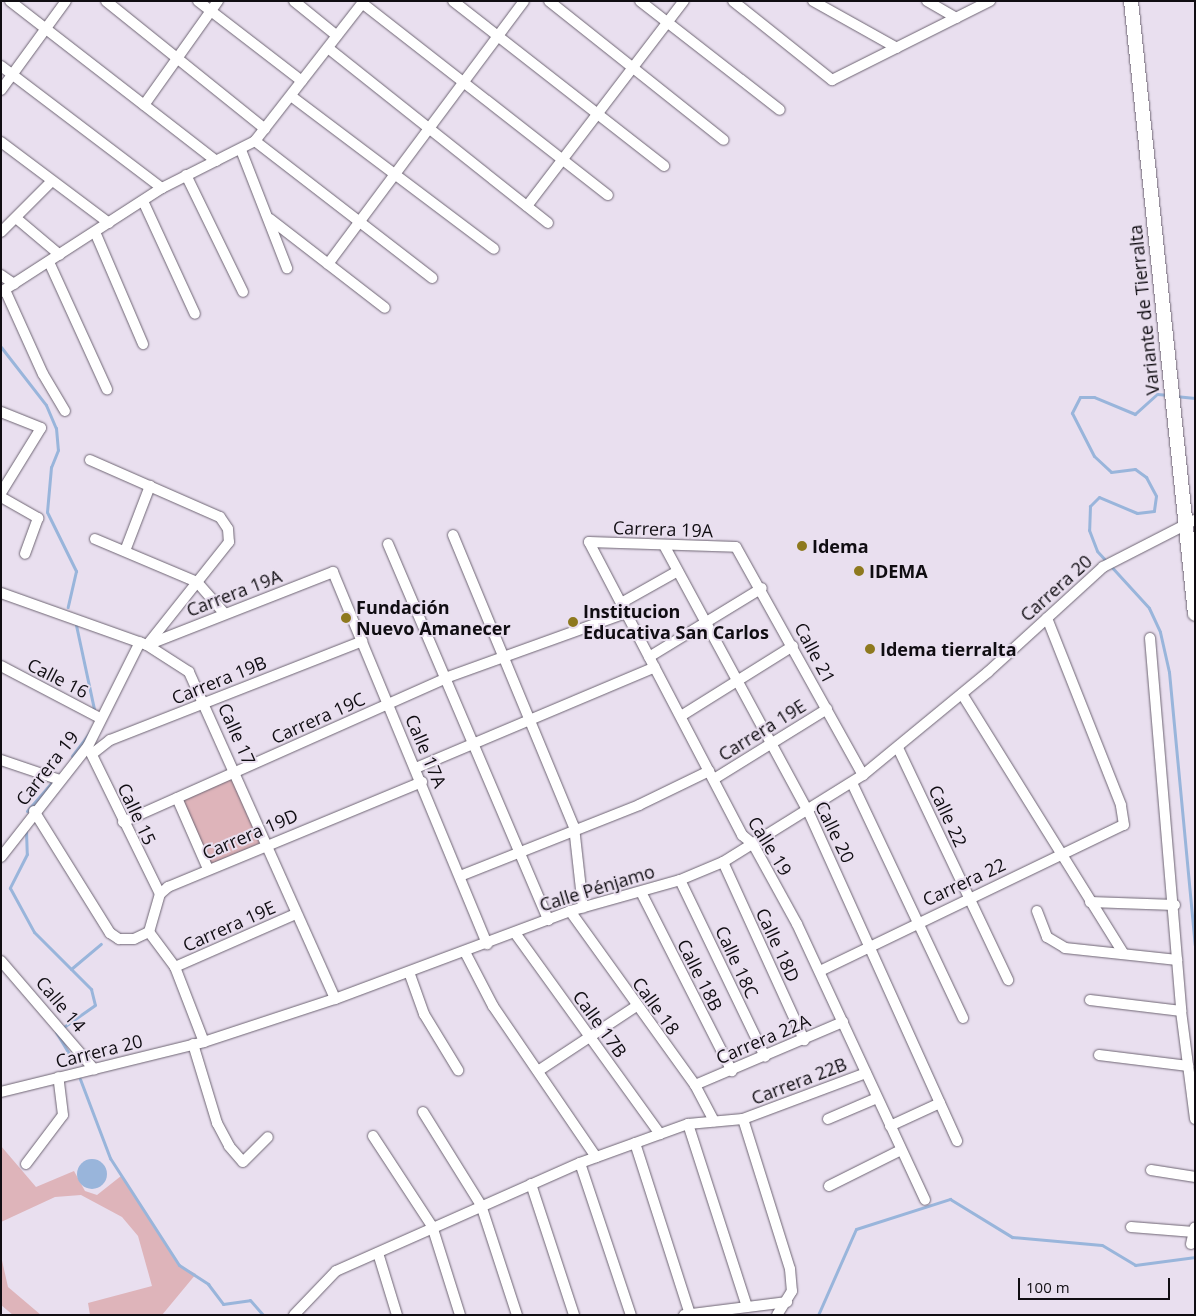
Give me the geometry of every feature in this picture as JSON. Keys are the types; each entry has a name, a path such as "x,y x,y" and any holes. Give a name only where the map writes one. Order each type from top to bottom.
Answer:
{"main road":[{"name":"Variante de Tierralta","path":"1130,1 1171,388 1190,523 1195,614"}],"street":[{"path":"10,1 216,161"},
{"path":"1,90 66,1"},
{"path":"106,1 177,56 265,129"},
{"path":"198,1 302,81"},
{"path":"144,105 177,56 218,1"},
{"path":"294,1 337,36"},
{"path":"453,1 664,166"},
{"path":"328,264 524,1"},
{"path":"549,1 724,140"},
{"path":"640,1 780,110"},
{"path":"527,206 684,1"},
{"path":"733,1 832,80 990,1"},
{"path":"814,1 897,48"},
{"path":"927,1 958,18"},
{"path":"7,289 162,188 241,150 255,141 363,2 462,84 608,194"},
{"path":"328,48 548,223"},
{"path":"1,66 162,188"},
{"path":"291,96 494,249"},
{"path":"255,141 432,278"},
{"path":"4,148 109,223"},
{"path":"241,150 270,219 287,268"},
{"path":"186,175 243,292"},
{"path":"1,232 52,181"},
{"path":"143,201 195,314"},
{"path":"16,218 60,255"},
{"path":"270,219 385,308"},
{"path":"95,232 143,344"},
{"path":"49,262 107,389"},
{"path":"1,274 65,410"},
{"path":"1,412 41,428 5,479 1,493"},
{"path":"90,460 150,486 125,551"},
{"name":"Carrera 19","path":"1,857 34,811 60,780 90,750 100,718 143,644 229,542 228,529 220,517 150,486"},
{"path":"1,497 38,518 25,554"},
{"name":"Carrera 20","path":"962,694 1103,567 1132,548 1190,523"},
{"path":"453,535 503,656 532,719 574,827 583,907"},
{"path":"95,539 197,582 224,613"},
{"name":"Carrera 19A","path":"589,542 664,547 736,547"},
{"name":"Calle 19","path":"589,542 742,835 754,844 820,970 925,1200"},
{"path":"388,544 448,678 548,920"},
{"name":"Calle 20","path":"664,547 809,813 870,944 957,1141"},
{"name":"Calle 21","path":"736,547 762,588 863,775"},
{"path":"621,603 678,571"},
{"name":"Carrera 19A","path":"143,644 333,572"},
{"name":"Calle 17A","path":"333,572 488,944"},
{"path":"649,657 762,588"},
{"name":"Calle 17","path":"1,594 143,644 182,664 205,703 237,772 264,844 335,999"},
{"name":"Carrera 19C","path":"123,822 448,678 503,656 626,613"},
{"name":"Carrera 22","path":"820,970 870,944 1124,825 1120,805 1047,618"},
{"path":"1150,638 1175,905 1181,1011 1195,1119"},
{"name":"Carrera 19B","path":"90,750 110,740 362,641"},
{"path":"681,716 793,646"},
{"name":"Calle 16","path":"1,666 100,718"},
{"path":"416,768 655,667"},
{"path":"962,694 1059,855 1124,954"},
{"name":"Calle Pénjamo","path":"204,1042 335,999 488,944 570,911 680,880 723,862 809,813 852,783 898,748 962,694"},
{"name":"Carrera 19E","path":"460,876 574,827 639,805 712,775 771,743 827,709"},
{"name":"Calle 22","path":"898,748 1008,980"},
{"name":"Calle 15","path":"90,750 123,822 160,894"},
{"path":"1,760 60,780"},
{"name":"Carrera 19D","path":"160,894 208,869 264,844 422,782"},
{"path":"852,783 963,1018"},
{"path":"178,798 208,869"},
{"path":"34,811 110,933 119,939 134,939 150,932"},
{"name":"Calle 18D","path":"723,862 804,1040"},
{"name":"Calle 18C","path":"680,880 765,1058"},
{"name":"Calle 18B","path":"641,892 732,1071"},
{"path":"150,932 160,894"},
{"path":"1090,902 1175,905"},
{"name":"Calle 18","path":"570,911 635,1007 695,1085 714,1121"},
{"path":"1037,911 1055,944 1177,960"},
{"name":"Carrera 19E","path":"175,967 296,914"},
{"path":"150,932 175,967 204,1042"},
{"name":"Calle 17B","path":"515,933 660,1134"},
{"path":"465,952 493,1006 596,1157"},
{"name":"Calle 14","path":"1,961 94,1069"},
{"path":"409,972 424,1014 458,1070"},
{"path":"1090,1000 1181,1011"},
{"path":"538,1072 635,1007"},
{"name":"Carrera 22A","path":"695,1085 765,1058 843,1022"},
{"name":"Carrera 20","path":"1,1092 204,1042"},
{"path":"193,1044 217,1123 229,1146 243,1162 268,1137"},
{"path":"1099,1055 1188,1066"},
{"name":"Carrera 22B","path":"294,1315 316,1287 336,1271 378,1253 432,1226 580,1163 688,1124 743,1119 866,1073"},
{"path":"26,1164 60,1124 64,1106 58,1077"},
{"path":"828,1119 878,1098"},
{"path":"890,1126 940,1103"},
{"path":"423,1112 481,1205 517,1315"},
{"path":"743,1119 790,1269 788,1302 777,1315"},
{"path":"688,1124 747,1307"},
{"path":"373,1136 432,1226 460,1315"},
{"path":"635,1143 686,1314 706,1314 788,1302"},
{"path":"828,1186 901,1150"},
{"path":"580,1163 631,1315"},
{"path":"1151,1170 1195,1177"},
{"path":"531,1184 574,1315"},
{"path":"1131,1226 1194,1230 1191,1244"},
{"path":"378,1253 397,1315"}],"shaded area":[{"path":"232,778 260,843 208,865 180,800"},
{"path":"1,1146 36,1187 74,1171 85,1191 97,1195 121,1176 178,1265 196,1274 162,1315 90,1315 88,1303 152,1286 138,1236 122,1217 81,1195 55,1197 1,1222"},
{"path":"1,1256 8,1287 41,1315 13,1315 1,1305"}],"water":[{"path":"92,1159 103,1163 107,1174 103,1185 92,1189 81,1185 77,1174 81,1163"}],"waterway":[{"path":"1,347 46,405 56,428 58,450 51,467 47,512 76,571 68,607"},
{"path":"1169,395 1157,394 1135,414 1094,397 1080,397 1072,413 1094,456 1111,472 1135,469 1146,477 1156,496 1154,511 1137,513 1099,497 1090,506 1089,530 1097,551 1149,608 1160,632 1169,672 1195,945"},
{"path":"1175,396 1195,398"},
{"path":"76,625 94,709"},
{"path":"72,756 90,732"},
{"path":"27,811 52,782"},
{"path":"26,831 27,854 10,888 34,932 91,989 95,1005 65,1026"},
{"path":"71,969 101,944"},
{"path":"56,1032 75,1064"},
{"path":"80,1079 110,1158 179,1265 208,1284 223,1304 250,1300 263,1315"},
{"path":"818,1315 856,1229 950,1199 1012,1237 1102,1245 1135,1265 1195,1257"}],"place":[{"name":"Idema","path":"802,546"},
{"name":"IDEMA","path":"859,571"},
{"name":"Fundación Nuevo Amanecer","path":"346,618"},
{"name":"Institucion Educativa San Carlos","path":"573,622"},
{"name":"Idema tierralta","path":"870,649"}]}
